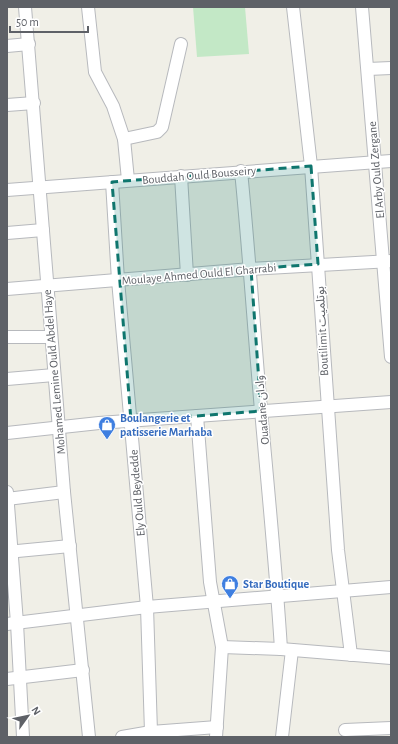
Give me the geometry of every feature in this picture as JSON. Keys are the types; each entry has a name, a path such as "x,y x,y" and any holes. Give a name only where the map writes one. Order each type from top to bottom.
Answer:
{"street":[{"name":"Mohamed Lemine Ould Abdel Haye","path":"26,7 64,492 89,737"},
{"path":"88,7 95,72 113,106 124,139 128,180"},
{"name":"Boutilimit بوتلميت","path":"293,7 311,166 338,550 351,655"},
{"name":"El Arby Ould Zergane","path":"362,7 374,162 387,261 391,357"},
{"path":"7,46 29,44"},
{"path":"124,139 157,132 162,127 180,44"},
{"path":"368,69 391,68"},
{"path":"7,105 34,103"},
{"name":"Bouddah Ould Bousseiry","path":"7,190 242,171 391,161"},
{"name":"Ouadane وادان","path":"242,171 251,268 261,411 278,596 286,649 282,737"},
{"path":"181,176 187,275"},
{"name":"Ely Ould Beydedde","path":"112,182 118,280 146,607 152,732"},
{"path":"7,233 43,230"},
{"name":"Moulaye Ahmed Ould El Gharrabi","path":"7,289 187,275 251,268 387,261"},
{"path":"7,337 51,337"},
{"path":"7,379 54,375"},
{"path":"7,433 131,421 391,402"},
{"path":"122,737 152,732 216,732 222,647 213,602 197,416"},
{"path":"7,492 12,623 19,678 23,737"},
{"path":"7,499 64,492"},
{"path":"9,552 70,546"},
{"path":"12,623 146,607 391,587"},
{"path":"222,647 286,649 391,658"},
{"path":"7,679 83,670"},
{"path":"345,730 391,728"}],"highlighted area":[{"path":"311,166 318,264 251,269 261,411 131,421 112,182"}],"green space":[{"path":"193,7 245,7 249,54 197,57"}],"place":[{"name":"Boulangerie et patisserie Marhaba","path":"107,440"},
{"name":"Star Boutique","path":"230,599"}]}
